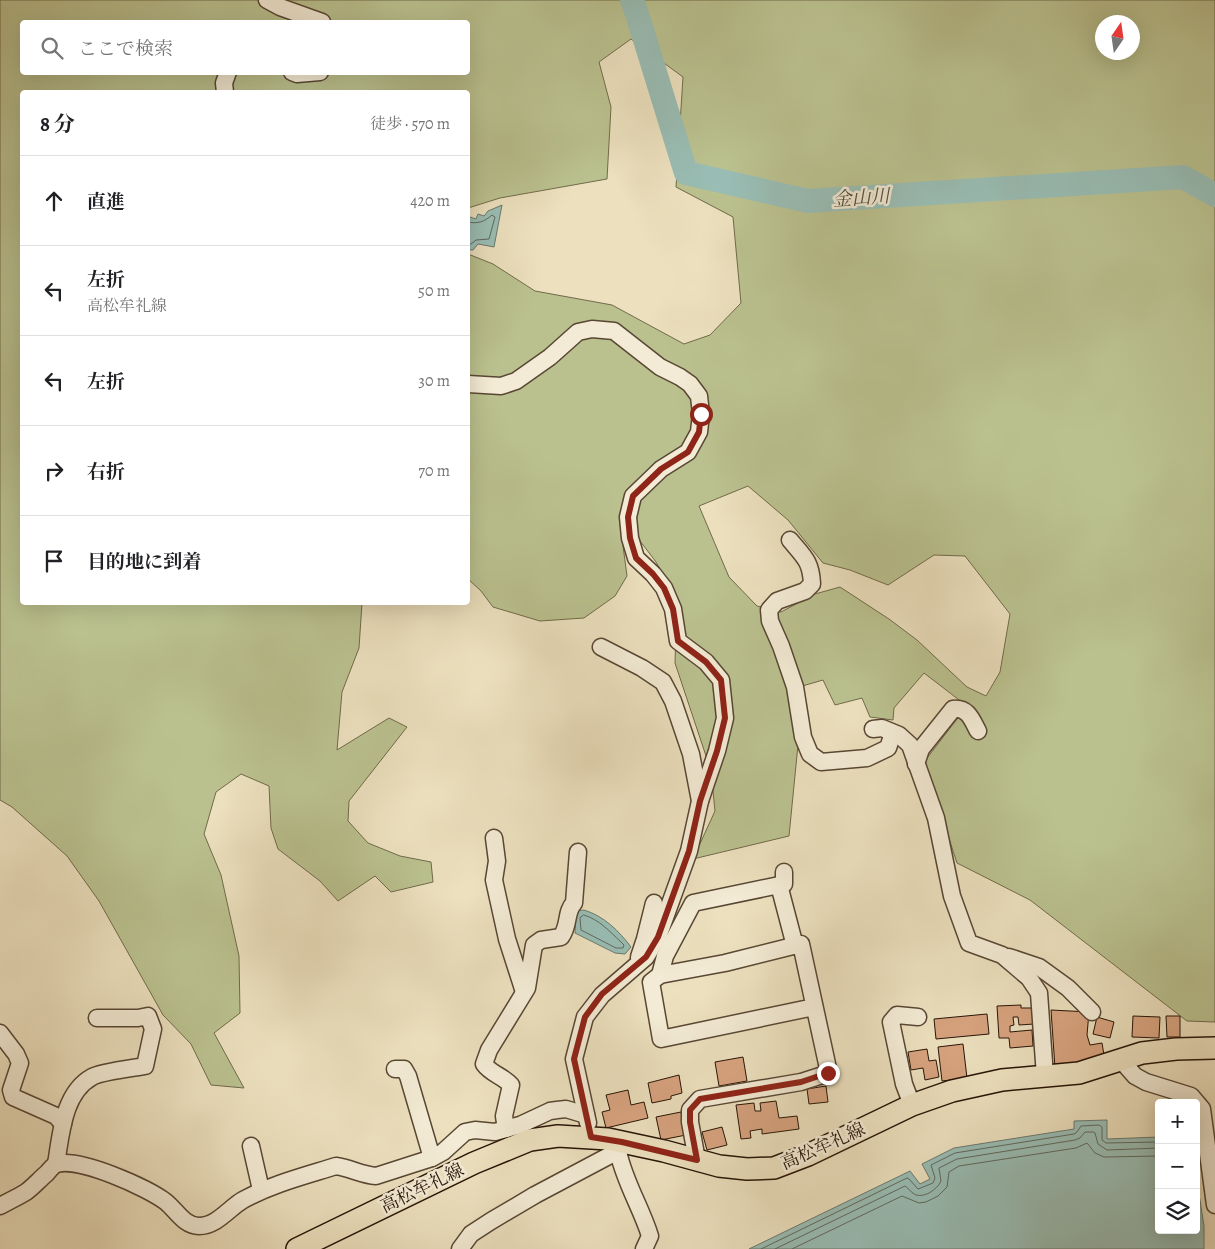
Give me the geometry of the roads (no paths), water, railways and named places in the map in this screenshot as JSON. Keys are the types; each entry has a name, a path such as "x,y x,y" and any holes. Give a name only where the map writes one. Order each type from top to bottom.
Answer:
{"main road":[{"name":"高松牟礼線","path":"297,1249 502,1150 530,1140 558,1136 591,1137 620,1146 697,1160 719,1166 747,1169 774,1168 808,1155 928,1098 1002,1080 1079,1073 1142,1053 1176,1049 1215,1048"}],"street":[{"path":"267,0 280,7 316,20"},
{"path":"225,90 224,83 227,75"},
{"path":"470,384 501,386 516,381 550,357 578,332 604,329 614,331 660,367 690,384 699,396 701,414 699,432 688,452 661,469 633,496 628,517 630,538 636,558 653,574 664,588 673,609 678,641 706,662 721,680 725,718 717,751 700,801 689,851 658,937 646,957 602,994 585,1017 574,1059 591,1137"},
{"path":"790,540 811,568 812,584 805,591 777,601 769,610 770,621 795,687 803,737 810,754 821,762 867,758 888,748 893,733"},
{"path":"601,647 642,668 663,682 673,701 691,754 700,801"},
{"path":"916,764 921,749 953,709 959,708 968,713 978,731"},
{"path":"874,730 882,728 899,735 910,745 936,818 952,896 969,943 1039,967 1068,988 1092,1012"},
{"path":"494,838 497,861 494,880 499,906 507,939 524,992"},
{"path":"506,1129 504,1116 511,1085 506,1079 489,1070 484,1064 489,1050 527,988 534,945 541,940 561,937 567,929 570,908 574,903 578,852"},
{"path":"660,975 665,956 693,903 782,878 795,946"},
{"path":"635,966 645,939 654,902"},
{"path":"697,1160 690,1122 690,1110 700,1099 801,1082 828,1073 801,944 725,963 660,975 651,982 661,1039 814,1007"},
{"path":"1002,955 1029,978 1039,993 1046,1076"},
{"path":"912,1104 904,1084 891,1022 898,1015 918,1016"},
{"path":"0,1206 27,1191 56,1164 63,1124 76,1089 93,1076 145,1066 154,1029 148,1016 138,1018 97,1018"},
{"path":"0,1033 16,1054 20,1063 11,1090 13,1097 56,1116 63,1124"},
{"path":"1121,1060 1135,1076 1146,1082 1192,1096 1202,1109 1215,1205"},
{"path":"395,1069 404,1069 408,1076 432,1158"},
{"path":"56,1164 68,1163 133,1182 157,1195 172,1206 184,1221 195,1226 204,1226 214,1222 240,1202 261,1190 336,1166 347,1167 367,1175 376,1176 432,1158 443,1152 465,1132 475,1130 495,1132 520,1125 550,1111 566,1110 586,1115"},
{"path":"251,1146 261,1190"},
{"path":"460,1249 471,1234 490,1221 620,1146 621,1169 646,1221 650,1236 644,1249"}],"water":[{"path":"502,205 494,247 478,244 473,250 470,250 470,217 476,219 478,214 484,216 488,211"},
{"path":"584,910 604,920 621,935 631,947 625,954 615,953 575,933 576,911"},
{"path":"1107,1120 1107,1139 1155,1137 1155,1234 1200,1234 1200,1200 1204,1226 1204,1249 749,1249 910,1171 920,1184 930,1179 922,1164 954,1148 1074,1129 1074,1121"}],"waterway":[{"name":"金山川","path":"632,0 686,173 808,201 1183,177 1215,195"}]}
